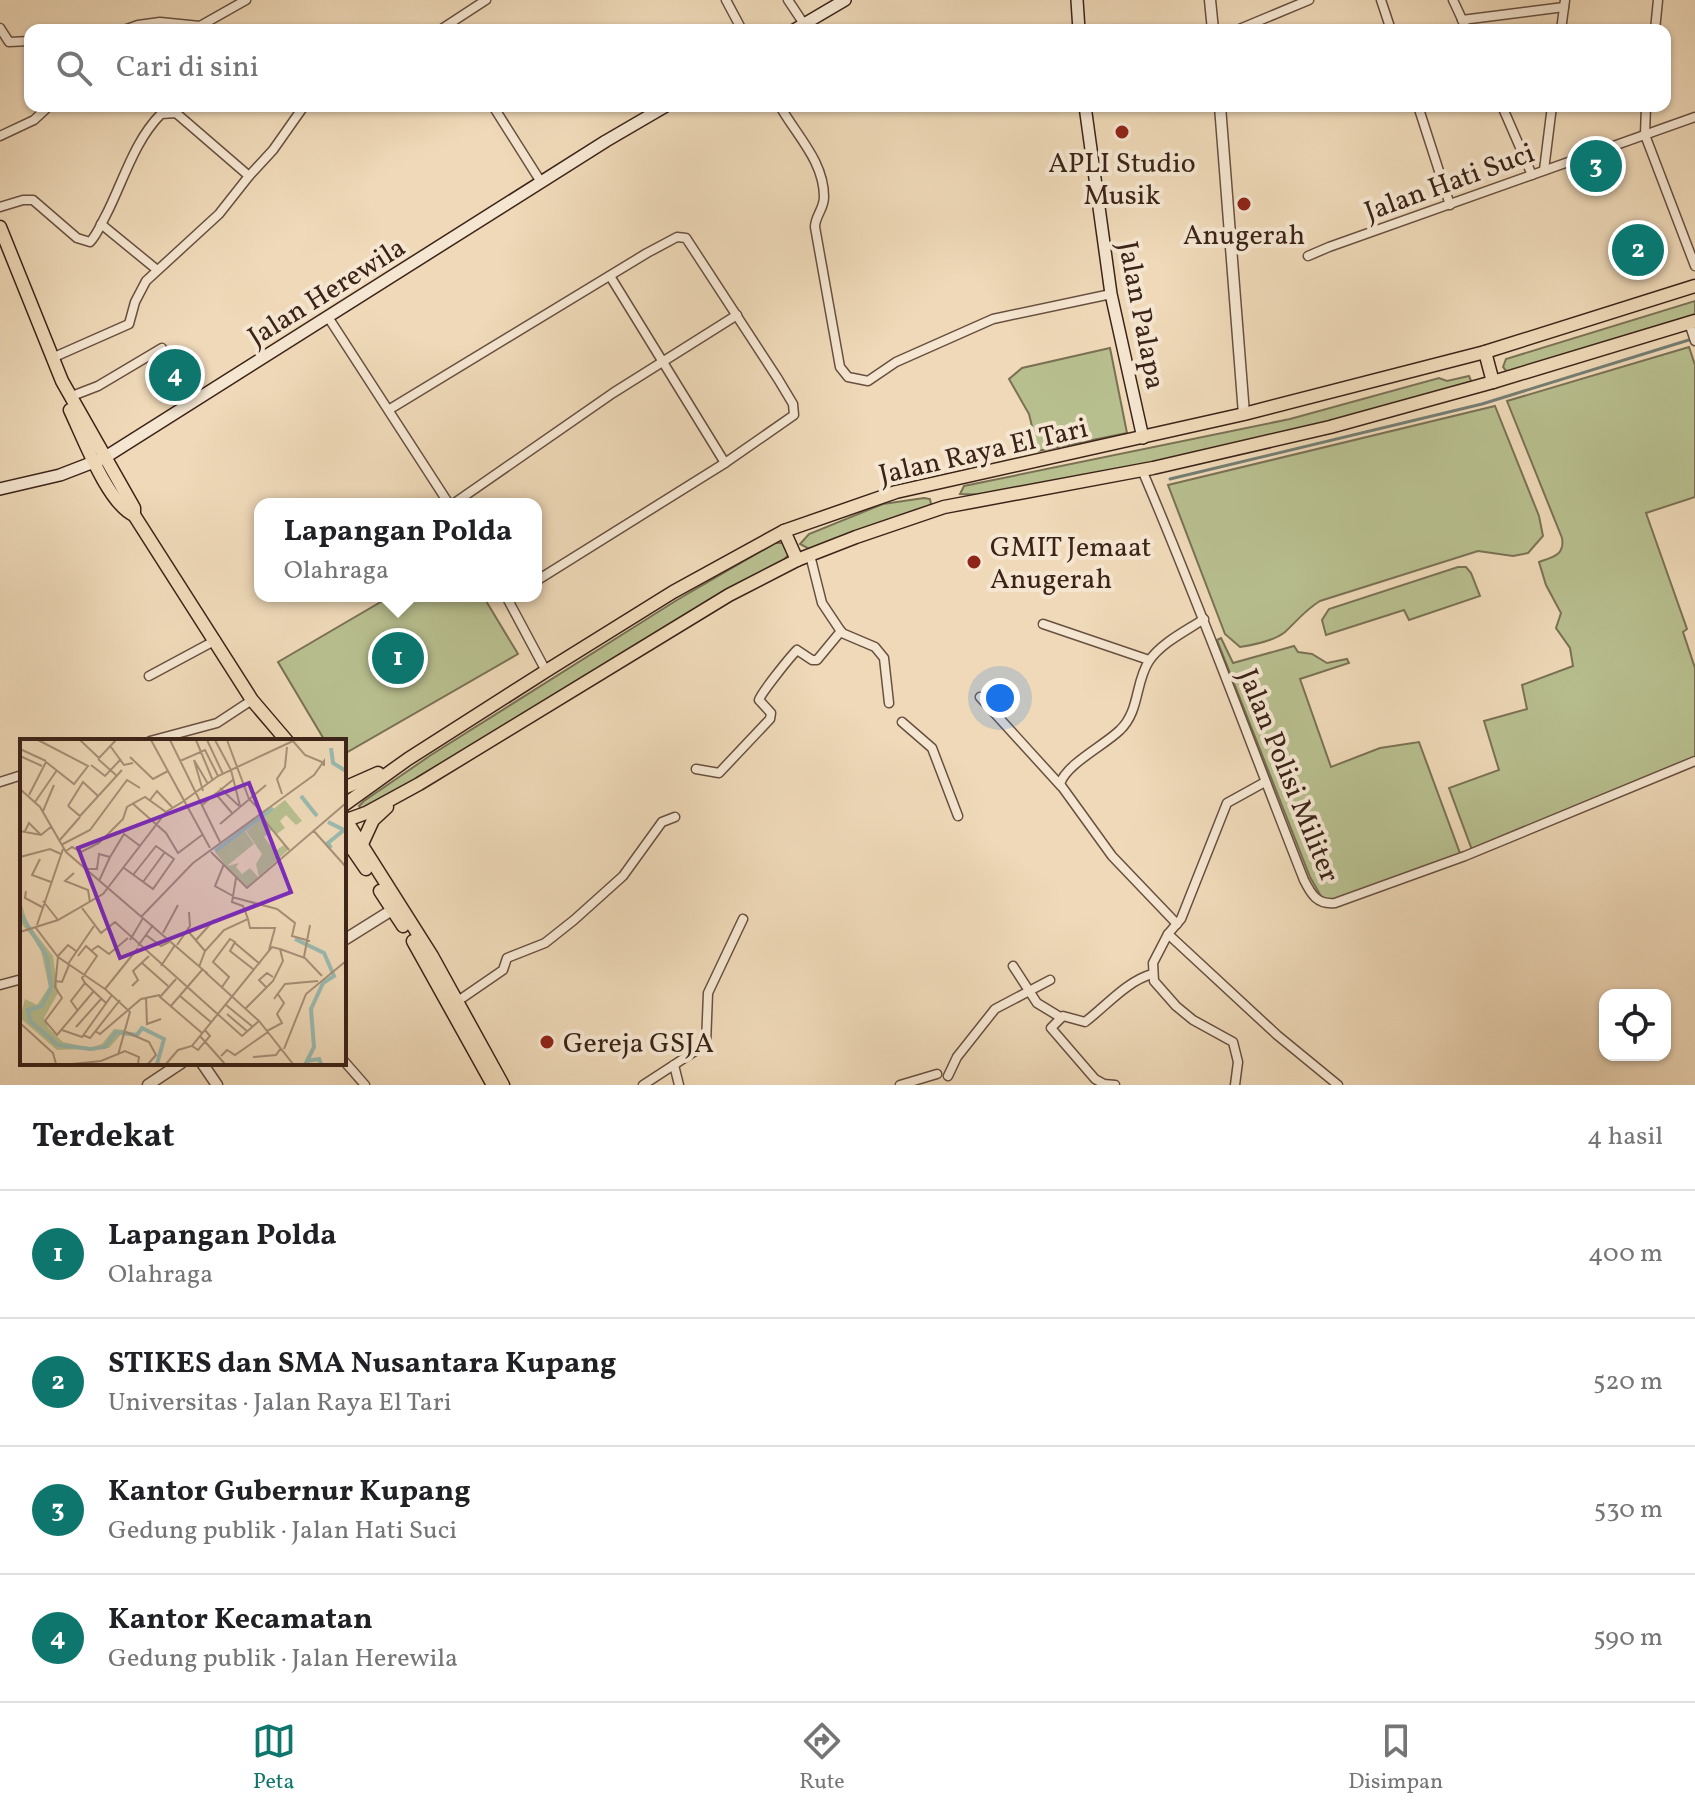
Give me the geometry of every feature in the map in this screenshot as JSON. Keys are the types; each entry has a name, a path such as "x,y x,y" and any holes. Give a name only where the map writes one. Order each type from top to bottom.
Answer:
{"main road":[{"path":"804,24 845,0"},
{"path":"1077,0 1079,24"},
{"name":"Jalan Herewila","path":"0,489 60,475 100,461 656,112"},
{"name":"Jalan Palapa","path":"1086,112 1111,294 1143,438"},
{"path":"0,227 62,381 72,396 124,511 134,515 252,700 285,739"},
{"name":"Jalan Raya El Tari","path":"346,804 408,759 546,671 673,592 784,531 882,496 1244,414 1485,352 1695,286"},
{"name":"Jalan Raya El Tari","path":"346,820 419,784 716,603 803,558 944,507 1142,470 1330,427 1693,329"},
{"path":"1485,352 1493,382"},
{"path":"62,381 62,394 100,461"},
{"path":"938,482 944,507"},
{"path":"784,531 803,558"},
{"path":"264,714 280,739"},
{"path":"346,787 408,759"},
{"path":"361,846 373,820 419,784"},
{"path":"346,822 453,1005 493,1085"},
{"path":"346,841 503,1085"}],"street":[{"path":"206,24 246,0"},
{"path":"450,24 486,0"},
{"path":"726,0 739,24"},
{"path":"788,0 798,24"},
{"path":"1210,0 1212,24"},
{"path":"1251,24 1309,0"},
{"path":"1381,0 1389,24"},
{"path":"1453,0 1464,24"},
{"path":"1656,24 1658,0"},
{"path":"1462,20 1565,4 1562,24"},
{"path":"151,24 172,24"},
{"path":"0,28 9,42 24,41"},
{"path":"0,136 34,120 43,112"},
{"path":"0,207 33,200 77,238 86,243 93,241 146,133 163,112"},
{"path":"174,112 249,176"},
{"path":"52,358 129,324 141,289 156,269 219,214 273,150 300,112"},
{"path":"497,112 541,182"},
{"path":"784,112 807,147 822,185 824,203 815,227 840,367 848,377 868,381 896,362 993,319 1111,294"},
{"path":"1220,112 1244,414"},
{"path":"1420,112 1450,205"},
{"path":"1505,112 1532,175"},
{"path":"1544,170 1551,112"},
{"path":"1646,112 1645,135 1695,266"},
{"name":"Jalan Hati Suci","path":"1308,256 1695,117"},
{"path":"101,224 156,269"},
{"path":"390,409 657,247 677,237 685,237 778,379 795,411 785,423 725,463 542,577"},
{"path":"610,276 725,463"},
{"path":"460,498 613,393 737,315"},
{"path":"328,317 390,409 422,465 447,498"},
{"path":"72,396 98,386 162,348"},
{"name":"Jalan Polisi Militer","path":"1142,470 1204,619 1311,894 1326,904 1465,856 1695,761"},
{"path":"803,558 822,603 841,631 875,647 884,658 889,703"},
{"path":"511,602 546,671"},
{"path":"1061,786 1066,772 1123,728 1134,709 1149,660 1161,648 1204,619"},
{"path":"1043,624 1149,660"},
{"path":"696,769 719,773 770,719 771,713 759,700 789,658 797,650 817,660 841,631"},
{"path":"149,676 216,640"},
{"path":"980,697 1061,786 1112,856 1177,924"},
{"path":"157,739 217,723 252,700"},
{"path":"902,722 932,748 958,816"},
{"path":"0,782 20,776"},
{"path":"1235,1085 1238,1062 1233,1042 1193,1020 1176,1006 1154,981 1153,963 1168,934 1177,924 1204,865 1227,803 1265,782"},
{"path":"453,1005 503,970 507,958 545,943 574,920 623,876 662,822 675,817"},
{"path":"346,939 392,910"},
{"path":"643,1085 706,1044 709,1031 708,993 743,919"},
{"path":"1168,934 1277,1035 1338,1085"},
{"path":"1013,966 1026,993 1044,1010 1085,1022 1111,1000 1152,974"},
{"path":"0,985 20,980"},
{"path":"948,1076 957,1057 995,1009 1050,980"},
{"path":"1060,1017 1052,1030 1095,1079 1115,1085"},
{"path":"346,1063 365,1085"},
{"path":"148,1085 178,1065"},
{"path":"203,1065 217,1085"},
{"path":"674,1065 679,1085"},
{"path":"900,1085 937,1074"}],"green space":[{"path":"1695,301 1695,317 1508,373 1503,367 1506,359"},
{"path":"1689,347 1695,365 1695,497 1646,513 1687,629 1683,632 1695,668 1695,760 1472,850 1449,788 1499,770 1484,721 1527,709 1522,685 1573,666 1570,648 1556,628 1561,613 1546,585 1539,562 1560,552 1562,538 1507,401"},
{"path":"1110,348 1127,433 1038,451 1029,414 1009,379 1022,368"},
{"path":"1469,376 1472,383 1319,428 997,495 960,494 964,486 1290,419 1439,378 1447,381"},
{"path":"1495,406 1539,516 1543,536 1528,553 1513,556 1478,551 1320,601 1285,632 1263,642 1240,647 1225,634 1168,485"},
{"path":"930,499 932,509 811,550 800,544 809,534 883,504"},
{"path":"775,543 783,543 789,554 784,560 362,811 359,806 364,801 431,755 677,600"},
{"path":"1466,567 1471,573 1480,596 1409,620 1404,610 1326,635 1322,620 1329,609"},
{"path":"381,602 487,602 518,654 346,753 346,739 324,739 278,662"},
{"path":"1221,638 1233,663 1294,646 1298,652 1312,654 1327,663 1347,659 1349,663 1300,679 1331,767 1380,748 1419,742 1461,856 1340,902 1322,898 1310,877 1217,640"}],"waterway":[{"path":"1170,479 1482,404 1692,339"}],"place":[{"name":"APLI Studio Musik","path":"1122,132"},
{"name":"Kantor Gubernur Kupang","path":"1596,166"},
{"name":"Anugerah","path":"1244,204"},
{"name":"STIKES dan SMA Nusantara Kupang","path":"1638,250"},
{"name":"Kantor Kecamatan","path":"175,375"},
{"name":"GMIT Jemaat Anugerah","path":"974,562"},
{"name":"Lapangan Polda","path":"398,658"},
{"name":"Gereja GSJA","path":"547,1042"}]}
